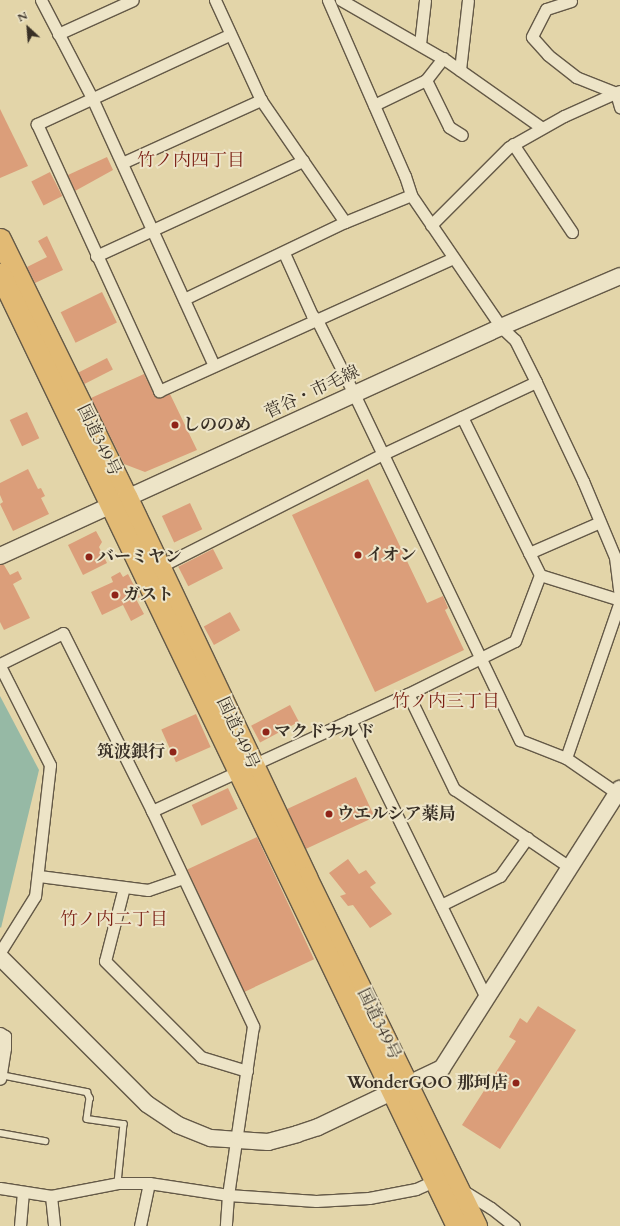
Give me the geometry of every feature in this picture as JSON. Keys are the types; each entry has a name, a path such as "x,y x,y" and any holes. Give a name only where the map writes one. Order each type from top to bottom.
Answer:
{"highway":[{"name":"国道349号","path":"0,239 119,501 246,769 400,1087 457,1187 476,1226"},
{"name":"国道349号","path":"0,274 119,501 159,567 246,769"},
{"name":"国道349号","path":"400,1087 434,1181 457,1226"}],"street":[{"path":"41,0 92,98 214,366"},
{"path":"58,34 133,0"},
{"path":"215,0 229,35 261,100 345,222"},
{"path":"328,0 405,176 411,195 500,326 515,340 536,382 615,557 620,599 566,758"},
{"path":"420,44 425,0"},
{"path":"460,70 468,0"},
{"path":"344,1 443,58 542,128"},
{"path":"571,1 546,9 532,37 548,55 576,78 618,92"},
{"path":"229,35 36,124 159,391 453,258"},
{"path":"374,105 426,80 443,58"},
{"path":"426,80 449,127 462,135"},
{"path":"618,92 620,107"},
{"path":"431,225 513,144 542,128 618,92"},
{"path":"122,162 261,100"},
{"path":"513,144 572,232"},
{"path":"96,256 303,161"},
{"path":"184,299 284,253 345,222 411,195"},
{"path":"0,957 147,1104 178,1125 211,1138 268,1142 318,1127 442,1068 568,867 619,791 566,758 520,740 354,394 317,320 312,315 284,253"},
{"name":"菅谷・市毛線","path":"0,556 500,326 620,276"},
{"path":"159,567 383,454 536,382"},
{"path":"462,417 540,575 620,599"},
{"path":"529,553 600,522"},
{"path":"152,811 408,694 514,641 540,575"},
{"path":"0,952 35,896 39,876 50,765 0,665 63,633 152,811 254,1026 238,1140 228,1195 226,1226"},
{"path":"408,694 454,789 568,867"},
{"path":"350,720 486,998"},
{"path":"441,905 500,876 527,838"},
{"path":"39,876 148,890 183,878"},
{"path":"124,887 105,961 201,1057 247,1071"},
{"path":"0,1033 5,1036 0,1077"},
{"path":"0,1188 51,1196 118,1183 150,1183 228,1195 316,1201 369,1198 416,1189 434,1181"},
{"path":"140,1226 150,1183"},
{"path":"457,1187 491,1208 514,1226"},
{"path":"20,1226 23,1192"},
{"path":"51,1196 54,1226"}],"lane":[{"path":"0,1077 87,1092 90,1098 87,1119 124,1124 118,1183"},
{"path":"0,1133 45,1141"}],"shaded area":[{"path":"0,696 39,770 1,928 0,927"}],"building":[{"path":"0,109 28,166 0,178"},
{"path":"107,157 113,170 75,191 68,175"},
{"path":"50,172 62,196 44,206 31,182"},
{"path":"47,236 63,270 35,283 27,267 47,257 38,241"},
{"path":"102,292 117,323 76,343 61,312"},
{"path":"107,358 113,370 84,384 78,373"},
{"path":"144,374 155,396 162,397 170,394 197,450 145,472 124,464 91,398"},
{"path":"27,412 39,438 22,446 10,420"},
{"path":"28,469 38,489 41,488 45,496 41,498 49,514 13,531 0,504 3,502 0,495 0,483"},
{"name":"イオン","path":"368,479 427,603 443,596 448,608 445,610 464,650 375,692 292,515"},
{"path":"190,503 202,529 174,542 162,516"},
{"name":"バーミヤン","path":"96,531 102,542 99,547 107,563 83,575 68,545"},
{"path":"213,549 223,569 188,586 178,567"},
{"path":"0,565 4,565 10,575 18,571 22,579 13,584 30,618 4,630 0,622"},
{"name":"ガスト","path":"120,572 123,577 128,574 140,597 136,599 144,614 131,621 123,605 102,615 91,592 113,582 111,577"},
{"path":"230,612 240,630 214,645 204,627"},
{"name":"マクドナルド","path":"290,705 299,722 260,742 251,726"},
{"path":"196,714 211,747 176,762 161,729"},
{"name":"ウエルシア薬局","path":"356,777 375,817 306,849 287,809"},
{"path":"228,788 238,809 201,826 192,805"},
{"path":"257,837 314,959 244,992 187,870"},
{"path":"348,859 359,874 366,870 376,883 370,887 392,914 370,928 353,905 348,906 340,896 346,894 329,873"},
{"name":"WonderGOO 那珂店","path":"538,1006 576,1030 500,1149 462,1125 516,1041 509,1037 520,1018 527,1023"}],"place":[{"name":"しののめ","path":"175,425"},
{"name":"イオン","path":"358,555"},
{"name":"バーミヤン","path":"89,557"},
{"name":"ガスト","path":"115,595"},
{"name":"マクドナルド","path":"266,732"},
{"name":"筑波銀行","path":"173,752"},
{"name":"ウエルシア薬局","path":"329,814"},
{"name":"WonderGOO 那珂店","path":"516,1083"}],"district":[{"name":"竹ノ内四丁目","path":"191,161"},
{"name":"竹ノ内三丁目","path":"446,702"},
{"name":"竹ノ内二丁目","path":"114,920"}]}
